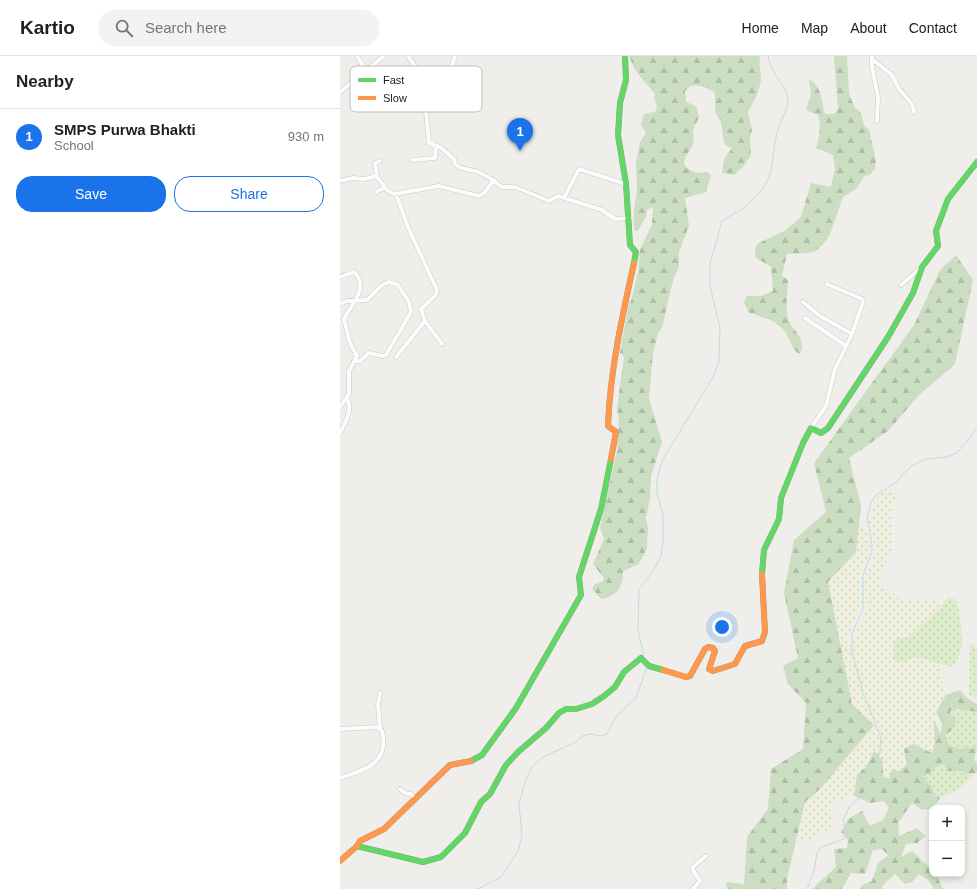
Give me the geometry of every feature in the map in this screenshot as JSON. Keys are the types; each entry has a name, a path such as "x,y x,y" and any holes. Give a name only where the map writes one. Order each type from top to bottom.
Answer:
{"street":[{"path":"357,56 363,66"},
{"path":"372,66 384,56"},
{"path":"408,56 413,66"},
{"path":"452,66 455,56"},
{"path":"340,861 357,846 360,841 384,829 453,764 472,761 482,756 516,708 581,595 579,577 587,548 601,509 616,435 608,426 608,410 621,323 636,252 630,245 630,218 618,129 620,103 626,80 625,56"},
{"path":"872,58 893,77 899,89 909,99 914,112"},
{"path":"872,58 872,67 878,97 877,121"},
{"path":"340,92 350,84"},
{"path":"426,112 430,143 454,158 455,164 461,168 476,172 494,180 502,187 516,187 549,201 555,196 602,210 615,219 630,218"},
{"path":"412,160 435,158 436,146"},
{"path":"380,161 375,163 377,176 384,188 390,193 396,194 439,186 479,196 484,193 494,180"},
{"path":"901,285 922,267 938,246 936,231 951,194 971,172 977,162"},
{"path":"564,198 579,169 626,184"},
{"path":"340,181 357,178 366,179 377,176"},
{"path":"376,192 384,188"},
{"path":"396,194 408,228 437,290 436,295 421,309 425,321 442,344"},
{"path":"811,428 821,433 828,428 895,325 913,293 922,267"},
{"path":"340,277 352,272 359,277 360,287 356,300 344,319 350,343 356,353 349,371 347,397 350,404 350,411 340,433"},
{"path":"340,304 344,301 366,300 384,284 392,282 398,285 409,302 411,312 386,355 382,356 369,353 360,360 354,361"},
{"path":"357,846 423,862 441,857 465,833 479,804 490,794 506,765 533,738 546,728 559,713 566,709 576,710 592,704 604,696 615,687 624,672 641,658 649,666 686,677 690,676 705,649 708,647 713,648 715,651 709,669 710,671 713,671 735,664 745,646 762,642 765,632 762,579 764,550 779,519 781,498 803,443 826,406 833,375 852,334 863,300 827,284"},
{"path":"803,302 820,316 852,334"},
{"path":"805,318 846,346"},
{"path":"396,356 425,321"},
{"path":"340,407 347,397"},
{"path":"340,778 371,766 381,756 383,751 383,737 380,728 378,704 380,693"},
{"path":"340,729 371,726 380,728"},
{"path":"400,789 405,793 411,794 416,799"},
{"path":"693,889 700,881 693,870 693,867 706,856"}],"green space":[{"path":"629,56 760,56 761,80 755,99 748,112 752,130 750,137 751,155 742,168 734,175 722,173 724,159 732,148 724,143 721,121 716,114 715,93 707,88 696,86 690,86 685,91 686,102 696,106 699,117 693,130 693,144 684,162 688,169 694,172 707,172 711,175 706,192 685,198 689,226 679,252 679,267 673,280 662,328 658,333 653,354 649,398 662,442 651,476 650,498 646,519 648,528 647,548 639,564 623,571 622,582 618,590 611,596 601,599 592,589 594,585 603,581 603,577 593,564 604,539 600,528 617,451 619,422 617,408 624,357 620,353 628,307 632,298 638,272 640,250 652,224 653,207 647,210 646,217 638,231 634,230 634,210 637,191 636,163 640,142 646,133 641,124 644,114 655,112 657,106 654,97 655,94 635,70"},
{"path":"834,56 847,56 849,94 855,108 861,113 864,126 869,130 876,161 875,168 871,174 864,177 856,189 844,196 825,243 812,252 787,254 782,276 788,280 787,311 789,321 798,334 802,344 802,349 799,354 780,326 770,320 748,312 744,302 747,296 761,296 773,291 771,267 756,258 755,251 757,244 784,231 801,217 811,183 831,187 835,168 833,155 816,148 820,132 818,115 806,109 811,96 809,79 819,90 825,114 835,114 838,108"},
{"path":"956,255 973,280 955,364 919,395 888,431 849,458 861,506 856,552 828,582 852,704 874,725 821,788 805,802 787,879 787,889 727,889 726,882 744,884 747,837 768,809 771,769 803,749 806,703 788,684 783,666 798,658 784,593 794,540 826,512 814,463 914,325 940,270"},
{"path":"892,489 897,496 890,512 893,533 892,550 884,565 878,582 901,600 934,600 943,605 908,638 898,637 894,641 893,660 901,662 917,657 940,665 942,686 946,695 936,712 933,728 936,746 932,753 913,744 907,765 889,779 883,777 883,761 874,752 866,767 857,775 854,796 846,797 843,802 833,799 828,808 832,813 833,819 830,828 812,839 797,842 805,802 821,788 874,725 852,704 828,581 856,552 859,526 866,531 871,541 869,558 861,571 863,604 853,621 848,641 850,648 867,606 864,578 873,560 875,545 868,523 875,501 883,491"},
{"path":"948,597 957,600 962,635 960,651 952,667 917,657 901,662 893,660 894,641 898,637 908,638 940,608"},
{"path":"972,643 977,647 977,699 969,695 970,646"},
{"path":"960,690 967,698 977,704 977,712 953,708 949,714 956,720 952,730 945,735 949,745 959,749 969,747 972,749 975,746 977,747 974,760 977,762 977,773 966,774 961,771 946,771 945,764 936,766 931,772 923,777 932,787 934,794 941,797 934,805 929,805 929,809 922,810 912,803 898,823 899,836 917,828 926,836 917,843 906,844 901,857 912,851 929,867 929,877 937,877 943,889 934,889 928,880 919,874 912,882 905,884 895,874 882,886 882,889 860,889 862,885 872,881 878,863 888,855 882,849 873,850 865,874 851,873 842,889 812,889 836,867 834,849 847,848 848,840 841,832 848,819 862,811 870,826 883,820 889,808 884,801 870,803 854,796 857,775 866,767 874,751 883,761 883,777 889,779 892,770 899,771 907,765 904,749 913,744 932,753 935,745 934,720 941,734 942,723 936,712 946,695"},
{"path":"953,708 977,712 977,747 975,746 972,749 969,747 959,749 949,745 945,735 952,730 949,714"},
{"path":"945,764 946,771 961,771 966,774 974,775 958,790 941,797 934,794 932,787 923,777 931,772 936,766"}],"waterway":[{"path":"644,657 638,630 639,589 654,570 661,556 663,542 663,515 657,493 657,480 662,461 713,377 719,361 720,328 710,286 710,264 722,221 741,210 764,187 771,170 778,129 788,103 787,94 771,66 768,56"},
{"path":"807,889 814,872 817,853 821,847 844,839 845,831 843,820 850,806 861,797 865,791 880,752 881,737 863,693 852,652 852,634 863,609 863,576 872,551 867,518 871,503 876,495 895,483 911,466 926,459 947,457 957,453 977,429"},
{"path":"478,889 501,877 518,851 522,835 519,804 526,779 532,767 543,757 576,742 582,736 590,734 601,736 607,734 616,717 636,698 646,666"}],"traffic: fast":[{"path":"625,56 626,80 620,103 618,135 626,184 630,245 636,252 634,263"},
{"path":"762,574 764,550 779,519 781,498 803,443 811,428 821,433 828,428 888,337 913,293 922,267 938,246 936,231 948,199 977,162"},
{"path":"471,761 482,755 516,708 581,595 579,577 601,509 611,459"},
{"path":"357,846 423,862 441,857 465,833 481,802 490,794 506,765 518,752 546,728 559,713 566,709 576,709 592,704 604,696 615,687 624,672 641,658 649,666 663,670"}],"traffic: slow":[{"path":"611,459 616,432 608,426 611,385 621,324 634,263"},
{"path":"663,670 686,677 690,676 705,649 708,647 713,648 715,651 709,669 713,671 735,664 745,646 762,641 765,632 762,574"},
{"path":"340,861 357,846 360,841 384,829 450,765 471,761"}],"place":[{"name":"SMPS Purwa Bhakti","path":"520,151"}]}
